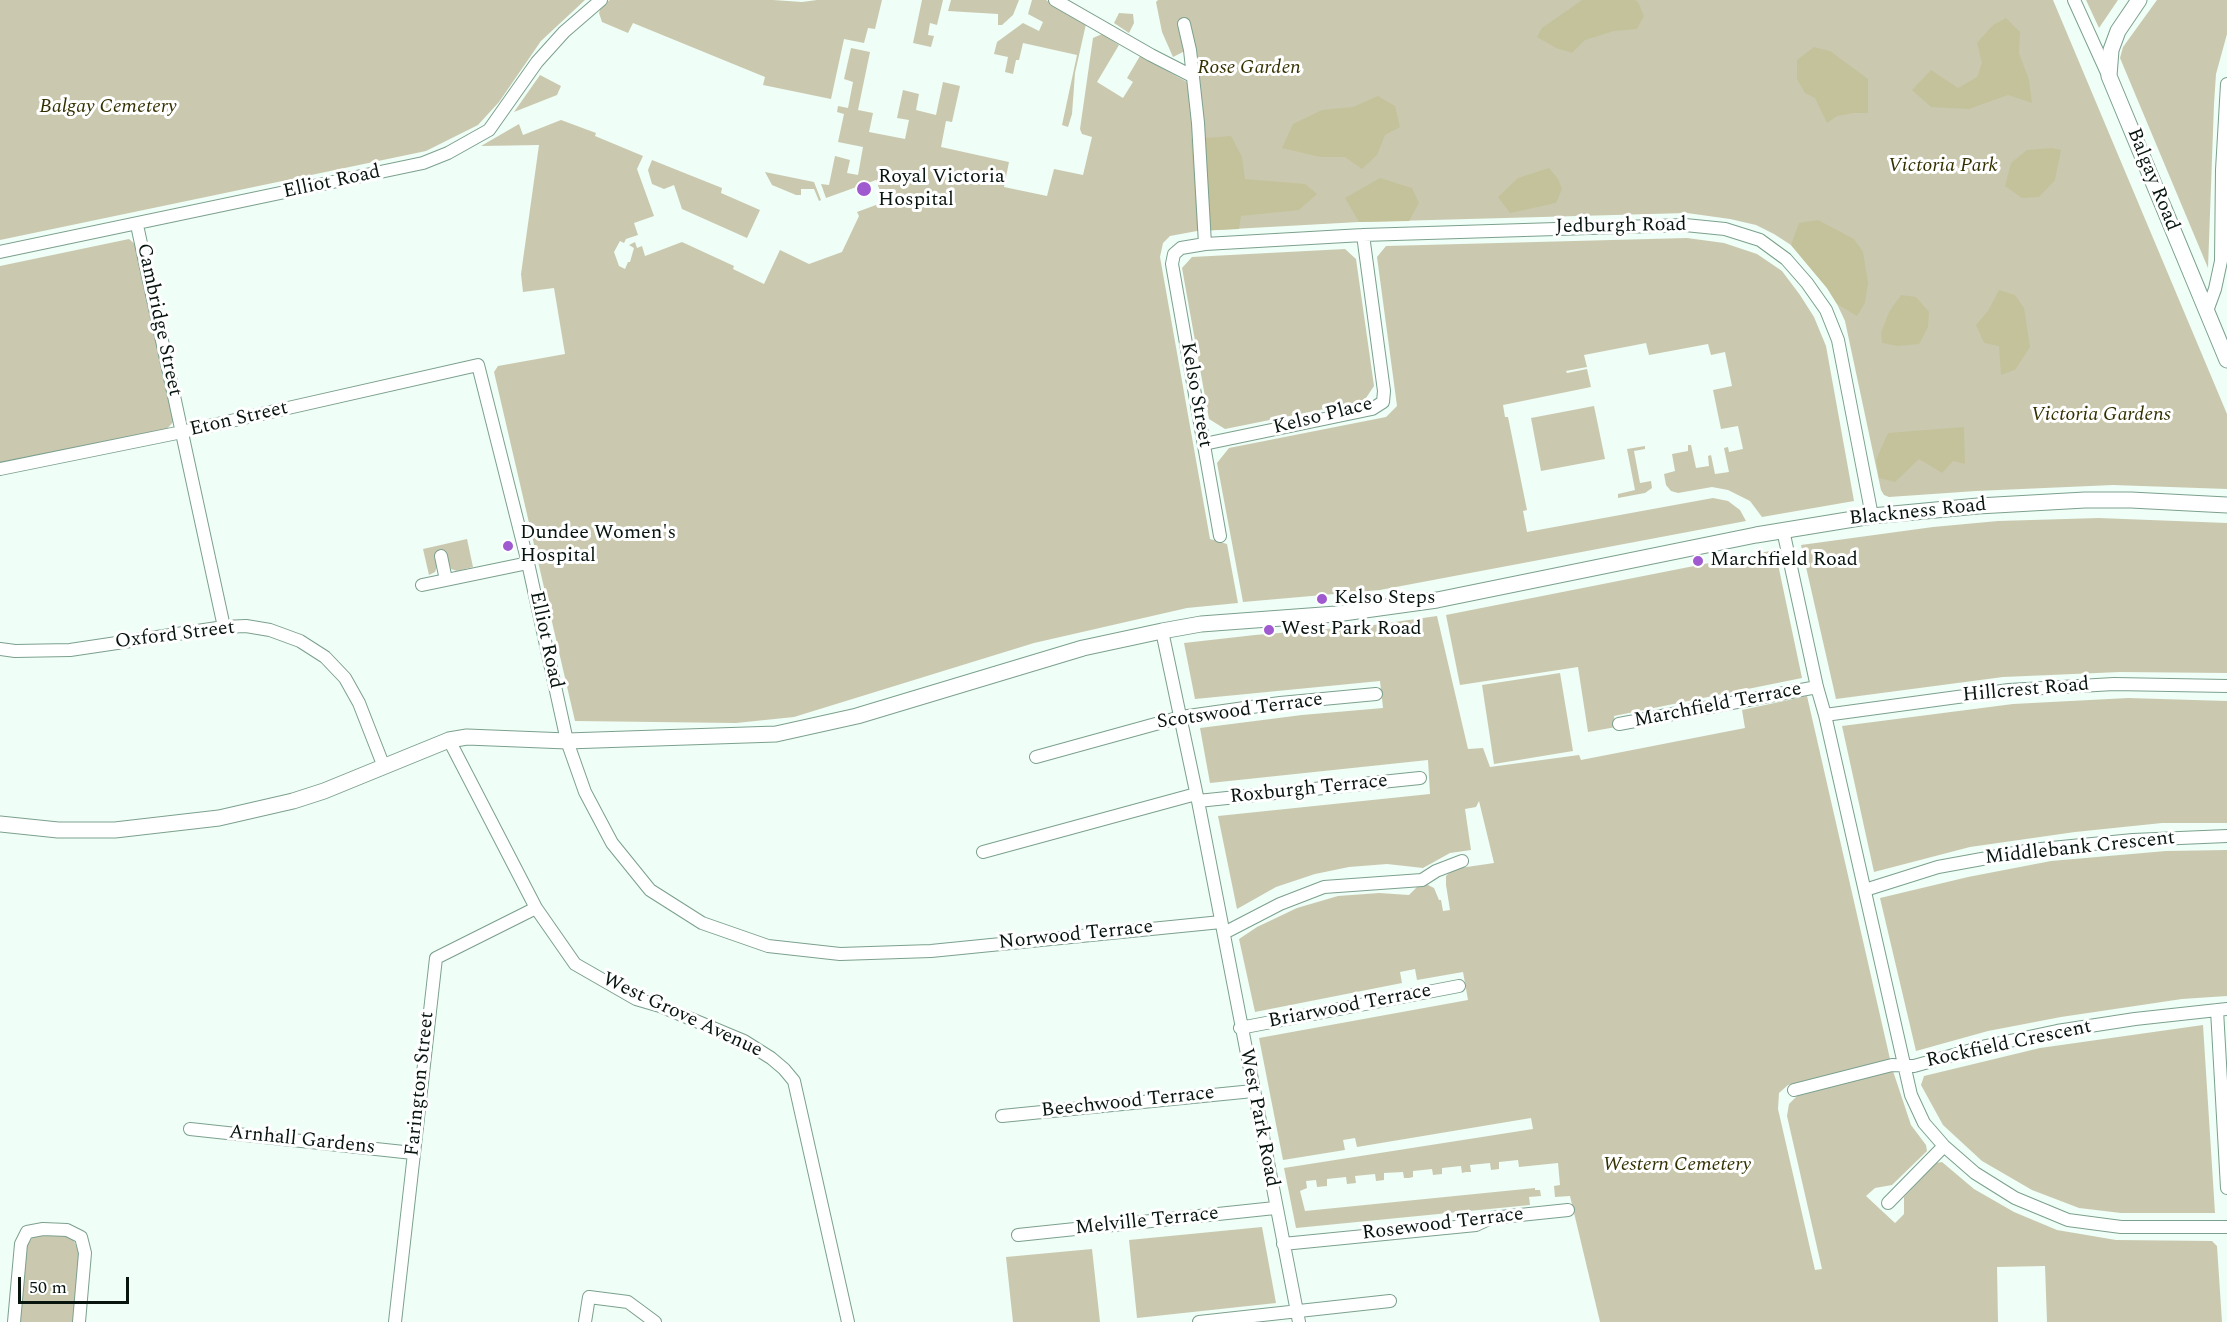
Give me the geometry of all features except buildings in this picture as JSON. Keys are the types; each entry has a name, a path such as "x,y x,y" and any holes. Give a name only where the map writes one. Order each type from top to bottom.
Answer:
{"street":[{"name":"Elliot Road","path":"0,252 423,163 448,153 489,130 537,62 564,32 601,0"},
{"path":"1055,0 1192,76"},
{"name":"Balgay Road","path":"2074,0 2109,76 2227,360"},
{"path":"2109,76 2111,50 2118,31 2139,0"},
{"path":"1184,24 1198,123 1205,244"},
{"path":"2206,311 2215,289 2221,261 2227,84"},
{"name":"Cambridge Street","path":"137,225 224,627"},
{"name":"Jedburgh Road","path":"1174,254 1181,248 1205,244 1363,234 1685,225 1725,229 1760,240 1786,259 1826,310 1838,340 1872,516"},
{"name":"Kelso Place","path":"1204,444 1372,409 1383,402 1384,391 1363,234"},
{"name":"Kelso Street","path":"1174,254 1172,264 1220,536"},
{"name":"Elliot Road","path":"478,365 528,563 567,741 585,792 612,843 650,890 702,923 768,945 840,954 931,951"},
{"name":"Eton Street","path":"0,469 182,432 478,365"},
{"name":"Blackness Road","path":"567,741 776,734 857,716 1083,648 1162,631 1201,624 1376,609 1437,600 1782,530 1872,516 1978,506 2075,501 2131,500 2227,505"},
{"path":"1782,530 1911,1095 1924,1123 1944,1146 1975,1173 2014,1198 2068,1220 2121,1227 2227,1227"},
{"path":"441,556 446,580"},
{"path":"422,585 528,563"},
{"name":"Oxford Street","path":"0,649 70,650 224,627 246,626 270,630 300,641 325,657 345,678 358,703 384,767"},
{"name":"West Park Road","path":"1162,631 1223,928 1252,1091 1298,1317"},
{"name":"Hillcrest Road","path":"1826,715 2009,690 2114,684 2227,686"},
{"name":"Marchfield Terrace","path":"1619,724 1817,687"},
{"name":"Scotswood Terrace","path":"1036,758 1181,717 1280,703 1376,694"},
{"path":"0,824 58,830 115,830 219,818 303,798 449,740 491,736 567,741"},
{"name":"West Grove Avenue","path":"449,740 536,908 575,964 636,999 660,1006 744,1041 771,1058 794,1081 848,1322"},
{"name":"Roxburgh Terrace","path":"983,852 1197,798 1420,778"},
{"name":"Middlebank Crescent","path":"1865,890 1938,867 2031,850 2133,840 2227,836"},
{"path":"1223,928 1324,887 1422,880 1436,871 1462,861"},
{"name":"Farington Street","path":"395,1322 436,958 536,908"},
{"name":"Norwood Terrace","path":"931,951 1223,928"},
{"name":"Briarwood Terrace","path":"1240,1028 1459,986"},
{"path":"2222,1010 2227,1188"},
{"name":"Rockfield Crescent","path":"1794,1090 1892,1065 1914,1066 1986,1046 2057,1031 2222,1010"},
{"name":"Beechwood Terrace","path":"1002,1116 1252,1091"},
{"name":"Arnhall Gardens","path":"190,1129 413,1153"},
{"path":"1888,1203 1944,1146"},
{"name":"Melville Terrace","path":"1018,1235 1275,1208"},
{"name":"Rosewood Terrace","path":"1282,1244 1476,1225 1491,1218 1568,1210"},
{"path":"14,1322 21,1244 27,1232 43,1229 67,1230 81,1237 85,1252 79,1322"},
{"path":"585,1322 589,1297 628,1302 655,1322"},
{"path":"1198,1322 1298,1317 1390,1301"}],"green space":[{"name":"Balgay Cemetery","path":"0,0 585,0 541,41 499,102 478,125 426,151 0,240"},
{"path":"610,0 802,2 882,0 875,29 868,28 864,43 844,39 831,99 763,85 765,77 633,23 628,33 602,22 599,13 602,4"},
{"path":"922,0 943,0 937,25 930,23 928,35 934,36 931,47 913,43"},
{"path":"951,0 1019,0 1013,15 1002,25 998,25 998,14 948,11"},
{"path":"1032,0 1046,0 1086,24 1075,73 1072,114 1068,127 1062,125 1077,55 1023,43 1013,74 1005,72 1008,57 994,54 997,42 1023,23 1039,31 1043,22 1028,14"},
{"path":"1158,0 2053,0 2227,414 2227,489 2113,485 1889,497 1884,495 1881,490 1845,321 1837,304 1827,288 1791,245 1756,225 1687,213 1359,222 1197,231 1170,236 1163,243 1160,257 1210,539 1227,544 1238,603 1187,608 1034,643 794,717 736,723 575,721 494,372 498,366 565,354 554,288 523,292 521,274 539,145 481,146 519,124 523,135 561,120 596,133 595,136 643,156 637,169 654,216 634,223 638,235 626,239 624,243 620,241 614,252 619,266 625,269 630,262 634,248 629,245 635,242 637,248 642,246 645,256 682,242 734,266 733,269 764,284 780,250 809,264 842,252 859,216 857,212 884,202 876,180 826,198 821,184 829,185 835,156 850,160 847,173 858,175 863,147 838,142 844,114 837,112 838,106 848,108 853,82 844,79 851,48 870,52 858,110 873,113 869,132 905,139 909,120 897,118 903,90 919,94 916,110 936,115 943,82 960,86 952,122 946,121 941,147 1009,162 1004,187 1047,196 1054,169 1083,175 1092,137 1082,134 1080,129 1093,38 1102,34 1119,45 1097,82 1123,98 1133,82 1127,78 1140,56 1187,82 1185,51 1173,57 1162,32 1156,2"},
{"path":"2086,0 2118,0 2099,28"},
{"path":"2157,0 2227,0 2227,34 2216,74 2208,268 2120,58 2123,47"},
{"path":"1119,13 1133,14 1134,23 1129,33 1114,23"},
{"path":"540,75 561,86 557,95 514,112"},
{"path":"652,160 722,188 721,193 760,210 747,238 682,209 674,185 664,189 652,184 648,170"},
{"path":"765,172 814,182 821,200 819,201 814,189 801,189 801,195 796,195 772,185"},
{"path":"1687,238 1724,243 1757,254 1782,271 1814,317 1826,346 1854,501 1762,517 1750,501 1728,490 1712,487 1678,493 1671,491 1666,485 1664,474 1675,471 1672,454 1688,451 1688,445 1691,445 1696,468 1709,466 1708,456 1711,455 1715,474 1729,472 1724,448 1728,447 1729,452 1743,449 1738,426 1721,429 1713,390 1732,386 1725,352 1711,355 1708,344 1649,355 1646,343 1584,355 1587,367 1566,371 1567,373 1587,369 1591,387 1503,405 1505,417 1508,417 1527,510 1523,511 1527,532 1713,498 1728,501 1740,510 1746,521 1380,590 1243,602 1217,463 1229,448 1386,417 1397,406 1377,257 1386,246"},
{"path":"129,239 136,245 174,421 166,430 0,464 0,266"},
{"path":"1345,249 1356,259 1374,386 1364,401 1225,429 1209,419 1182,268 1192,257"},
{"path":"1594,406 1605,459 1541,471 1531,418"},
{"path":"1645,446 1645,449 1634,451 1640,483 1651,481 1652,488 1645,493 1618,498 1618,494 1635,490 1627,449"},
{"path":"2099,518 2227,523 2227,673 2120,672 2003,677 1836,699 1801,545 1933,527 1998,521"},
{"path":"467,539 473,567 457,571 451,569 445,553 434,556 437,567 435,572 429,575 423,549"},
{"path":"1775,550 1802,678 1614,716 1616,727 1588,732 1578,667 1460,685 1446,615"},
{"name":"Western Cemetery","path":"1437,616 1468,749 1483,748 1490,767 1579,755 1581,760 1745,728 1742,710 1807,696 1890,1059 1788,1085 1779,1093 1778,1109 1815,1270 1822,1269 1787,1116 1789,1104 1797,1096 1893,1071 1911,1125 1926,1145 1927,1151 1892,1185 1875,1188 1866,1196 1895,1223 1904,1214 1904,1197 1936,1163 1942,1162 1974,1189 2014,1212 2057,1230 2116,1240 2212,1241 2217,1246 2222,1322 2047,1322 2045,1266 1997,1267 1998,1322 1600,1322 1570,1196 1555,1197 1554,1186 1560,1185 1558,1163 1519,1167 1518,1160 1499,1162 1499,1169 1491,1170 1490,1163 1470,1165 1471,1172 1462,1173 1461,1166 1442,1168 1442,1174 1433,1175 1432,1169 1413,1171 1413,1177 1409,1178 1404,1178 1403,1172 1384,1173 1384,1180 1376,1181 1375,1174 1355,1176 1356,1183 1347,1184 1346,1177 1327,1179 1327,1186 1317,1187 1316,1180 1306,1181 1307,1188 1300,1191 1305,1211 1535,1188 1535,1190 1540,1190 1541,1196 1529,1197 1530,1205 1296,1228 1284,1168 1533,1129 1531,1118 1357,1147 1355,1138 1343,1140 1345,1150 1283,1160 1259,1038 1468,1000 1463,972 1417,980 1415,969 1400,972 1402,983 1255,1012 1239,939 1257,927 1297,908 1338,896 1379,893 1409,895 1417,887 1426,884 1434,888 1441,900 1443,911 1450,910 1446,876 1453,869 1494,863 1479,801 1476,807 1465,809 1471,850 1450,853 1423,868 1387,864 1349,867 1315,874 1276,887 1237,909 1218,816 1430,794 1428,760 1210,783 1200,728 1302,715 1383,708 1380,681 1195,699 1184,643 1374,625"},
{"path":"1560,673 1573,751 1494,764 1482,685"},
{"path":"2128,698 2227,701 2227,823 2162,823 2075,832 1970,847 1874,872 1842,726 2013,704"},
{"path":"2227,850 2227,996 2182,999 2061,1017 1988,1031 1916,1051 1880,898 1968,877 2051,861 2166,851"},
{"path":"2203,1025 2215,1213 2121,1213 2079,1208 2032,1190 1982,1161 1943,1125 1921,1085 1924,1076 2040,1048"},
{"path":"1262,1227 1276,1303 1137,1318 1129,1240"},
{"path":"42,1235 66,1236 74,1241 79,1252 73,1322 20,1322 27,1246 32,1238"},
{"path":"1092,1249 1100,1322 1013,1322 1006,1257"}],"shaded area":[{"path":"1582,0 1635,0 1644,16 1637,29 1614,31 1585,40 1572,53 1556,48 1537,37 1542,28"},
{"path":"2006,18 2020,32 2019,53 2029,80 2032,103 2008,95 1969,109 1931,107 1912,90 1931,70 1958,88 1977,77 1982,63 1977,43 1993,25"},
{"path":"1814,47 1830,51 1868,79 1868,113 1837,116 1827,123 1815,98 1805,93 1797,79 1797,60"},
{"path":"1378,96 1395,106 1400,127 1385,135 1377,155 1362,169 1345,157 1320,157 1282,148 1293,124 1322,110 1353,107"},
{"path":"1231,136 1242,157 1245,179 1305,184 1317,194 1299,210 1241,216 1239,229 1197,231 1191,139"},
{"path":"2052,148 2061,150 2055,180 2039,197 2022,198 2005,186 2011,163 2027,150"},
{"path":"1549,168 1558,179 1562,189 1556,203 1510,213 1498,197 1518,178"},
{"path":"1380,178 1412,188 1419,203 1409,221 1359,222 1345,198"},
{"path":"1818,220 1854,239 1863,252 1868,283 1865,303 1857,316 1837,304 1827,288 1791,245 1799,223"},
{"path":"1999,290 2015,295 2024,308 2030,347 2015,370 2001,375 1999,346 1984,343 1976,325 1988,311"},
{"path":"1901,295 1916,297 1929,312 1928,327 1919,344 1897,346 1882,343 1881,333 1889,312"},
{"path":"1964,427 1965,464 1953,461 1942,473 1919,459 1895,482 1879,478 1876,460 1888,433"}],"place":[{"name":"Royal Victoria Hospital","path":"864,189"},
{"name":"Dundee Women's Hospital","path":"508,546"},
{"name":"Marchfield Road","path":"1698,561"},
{"name":"Kelso Steps","path":"1322,599"},
{"name":"West Park Road","path":"1269,630"}],"park label":[{"name":"Rose Garden","path":"1249,69"},
{"name":"Victoria Park","path":"1943,167"},
{"name":"Victoria Gardens","path":"2101,416"}]}
